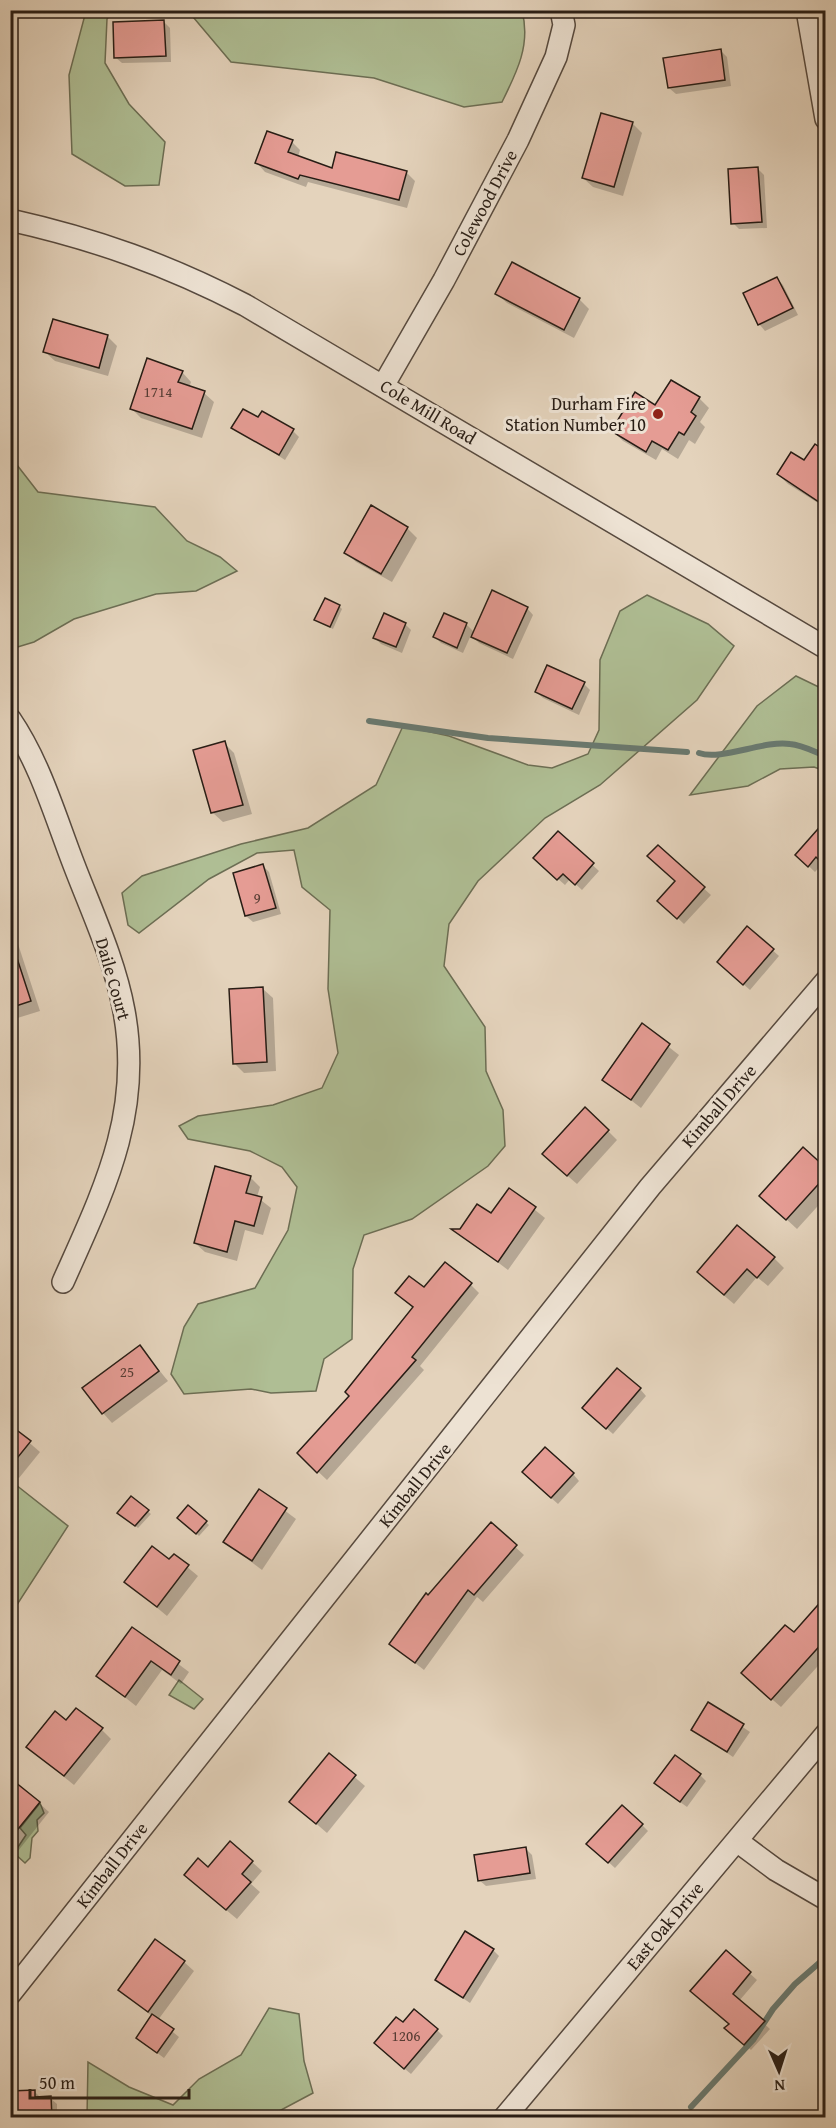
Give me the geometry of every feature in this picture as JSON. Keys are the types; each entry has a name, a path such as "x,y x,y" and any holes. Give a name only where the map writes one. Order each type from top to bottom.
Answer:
{"street":[{"name":"Colewood Drive","path":"383,386 444,280 518,140 556,57 564,25 561,10"},
{"path":"807,10 825,119"},
{"name":"Cole Mill Road","path":"10,220 96,242 156,262 244,305 825,648"},
{"name":"Daile Court","path":"10,718 36,765 102,939 124,1010 129,1042 126,1106 121,1138 104,1191 63,1282"},
{"name":"Kimball Drive","path":"10,1994 650,1187 825,981"},
{"name":"East Oak Drive","path":"504,2118 825,1734"},
{"path":"737,1841 776,1870 825,1899"}],"green space":[{"path":"86,11 113,11 107,19 105,63 129,104 165,142 159,185 125,186 72,154 69,75"},
{"path":"188,11 522,11 525,35 521,58 502,102 464,107 374,78 231,62"},
{"path":"10,456 38,492 155,507 187,541 220,557 237,571 196,591 156,594 74,619 34,642 11,649"},
{"path":"647,595 708,624 734,646 697,700 600,785 545,818 478,881 449,924 444,966 485,1027 486,1071 503,1110 505,1146 488,1166 412,1219 364,1235 353,1269 352,1339 324,1359 316,1391 271,1393 251,1389 184,1394 171,1374 184,1327 198,1304 255,1288 288,1230 297,1187 282,1167 250,1151 188,1139 179,1126 198,1116 273,1105 322,1088 338,1053 328,989 330,910 302,887 294,850 257,853 209,879 139,933 128,925 122,893 142,876 241,844 308,828 376,785 403,726 449,736 528,765 552,768 588,754 599,730 600,660 620,611"},
{"path":"796,676 825,690 825,771 814,767 780,769 748,786 690,795 757,706"},
{"path":"11,1481 68,1526 11,1614"},
{"path":"179,1680 203,1699 194,1709 169,1695"},
{"path":"40,1803 44,1813 37,1820 38,1831 32,1838 30,1858 25,1863 14,1853 26,1835 20,1828"},
{"path":"269,2008 299,2014 304,2061 313,2093 268,2117 87,2117 88,2062 129,2087 173,2105 199,2079 241,2055"}],"building":[{"path":"164,20 166,56 114,58 113,22"},
{"path":"721,49 725,80 668,88 663,58"},
{"path":"601,113 633,122 614,187 582,178"},
{"path":"267,131 293,140 288,152 332,168 336,152 407,171 399,200 300,175 298,179 255,163"},
{"path":"758,167 762,222 731,224 728,169"},
{"path":"512,262 580,298 564,330 495,294"},
{"path":"777,277 793,308 758,325 743,293"},
{"path":"53,319 108,335 99,368 43,352"},
{"path":"147,358 183,371 178,382 205,391 192,429 130,409"},
{"name":"Durham Fire Station Number 10","path":"671,380 700,397 691,412 696,416 684,435 679,432 668,450 652,441 646,452 611,431 635,392 655,405"},
{"path":"243,409 258,417 262,411 294,429 279,455 231,428"},
{"path":"815,444 825,451 825,506 777,474 791,452 804,460"},
{"path":"371,505 408,527 381,574 344,553"},
{"path":"492,590 528,607 507,653 471,637"},
{"path":"325,598 340,605 330,627 314,620"},
{"path":"384,613 406,623 396,647 373,638"},
{"path":"444,613 467,623 457,648 433,637"},
{"path":"547,665 585,682 572,709 535,692"},
{"path":"225,741 243,805 211,813 193,750"},
{"path":"825,821 825,866 816,857 808,867 795,855"},
{"path":"558,831 594,863 575,885 563,874 557,880 533,858"},
{"path":"658,845 705,887 677,919 657,901 675,881 647,856"},
{"path":"263,864 276,908 245,916 233,873"},
{"path":"747,926 774,949 743,985 717,962"},
{"path":"10,949 14,949 31,1001 10,1008"},
{"path":"263,987 267,1062 233,1064 229,989"},
{"path":"642,1023 670,1044 631,1100 602,1080"},
{"path":"585,1107 609,1130 567,1176 542,1154"},
{"path":"803,1147 825,1167 825,1177 786,1220 759,1196"},
{"path":"215,1166 251,1176 246,1193 262,1197 254,1226 235,1221 227,1252 194,1243"},
{"path":"509,1188 536,1207 498,1262 451,1229 460,1229 477,1204 491,1213"},
{"path":"737,1225 775,1257 757,1278 747,1269 724,1295 697,1272"},
{"path":"445,1262 472,1283 412,1357 416,1360 317,1473 297,1453 349,1396 345,1392 413,1307 395,1293 409,1276 424,1287"},
{"path":"140,1345 159,1371 102,1414 82,1388"},
{"path":"617,1368 641,1388 606,1429 582,1408"},
{"path":"10,1425 31,1441 10,1467"},
{"path":"545,1447 574,1473 551,1498 522,1472"},
{"path":"259,1489 287,1508 252,1561 223,1542"},
{"path":"131,1496 149,1510 135,1526 117,1513"},
{"path":"188,1505 207,1521 196,1534 177,1518"},
{"path":"491,1522 517,1545 474,1595 468,1590 415,1663 389,1644 426,1593 428,1595"},
{"path":"152,1546 169,1559 174,1554 189,1565 157,1607 124,1582"},
{"path":"825,1597 825,1640 771,1700 741,1673 785,1625 794,1632"},
{"path":"132,1627 180,1661 171,1675 151,1661 125,1697 96,1676"},
{"path":"708,1702 744,1724 727,1752 691,1730"},
{"path":"76,1708 103,1728 64,1776 26,1747 55,1711 66,1720"},
{"path":"329,1753 356,1775 316,1824 289,1802"},
{"path":"675,1755 701,1774 680,1802 654,1783"},
{"path":"10,1778 40,1802 10,1839"},
{"path":"622,1805 643,1824 608,1863 586,1844"},
{"path":"230,1841 253,1861 242,1874 251,1882 226,1910 184,1875 198,1858 208,1867"},
{"path":"526,1847 530,1873 478,1881 474,1855"},
{"path":"465,1931 494,1949 463,1998 435,1980"},
{"path":"155,1939 185,1961 148,2012 118,1990"},
{"path":"726,1950 751,1972 733,1994 765,2021 744,2045 724,2028 729,2024 690,1991"},
{"path":"414,2009 438,2029 404,2069 374,2043 396,2017 403,2022"},
{"path":"152,2014 174,2029 157,2053 136,2038"},
{"path":"35,2090 35,2097 51,2096 52,2118 10,2118 10,2091"}],"waterway":[{"path":"369,721 488,738 687,752"},
{"path":"699,753 708,755 731,753 768,745 790,744 826,756"},
{"path":"691,2107 753,2040 773,2009 795,1984 826,1957"}],"place":[{"name":"Durham Fire Station Number 10","path":"658,414"}]}
